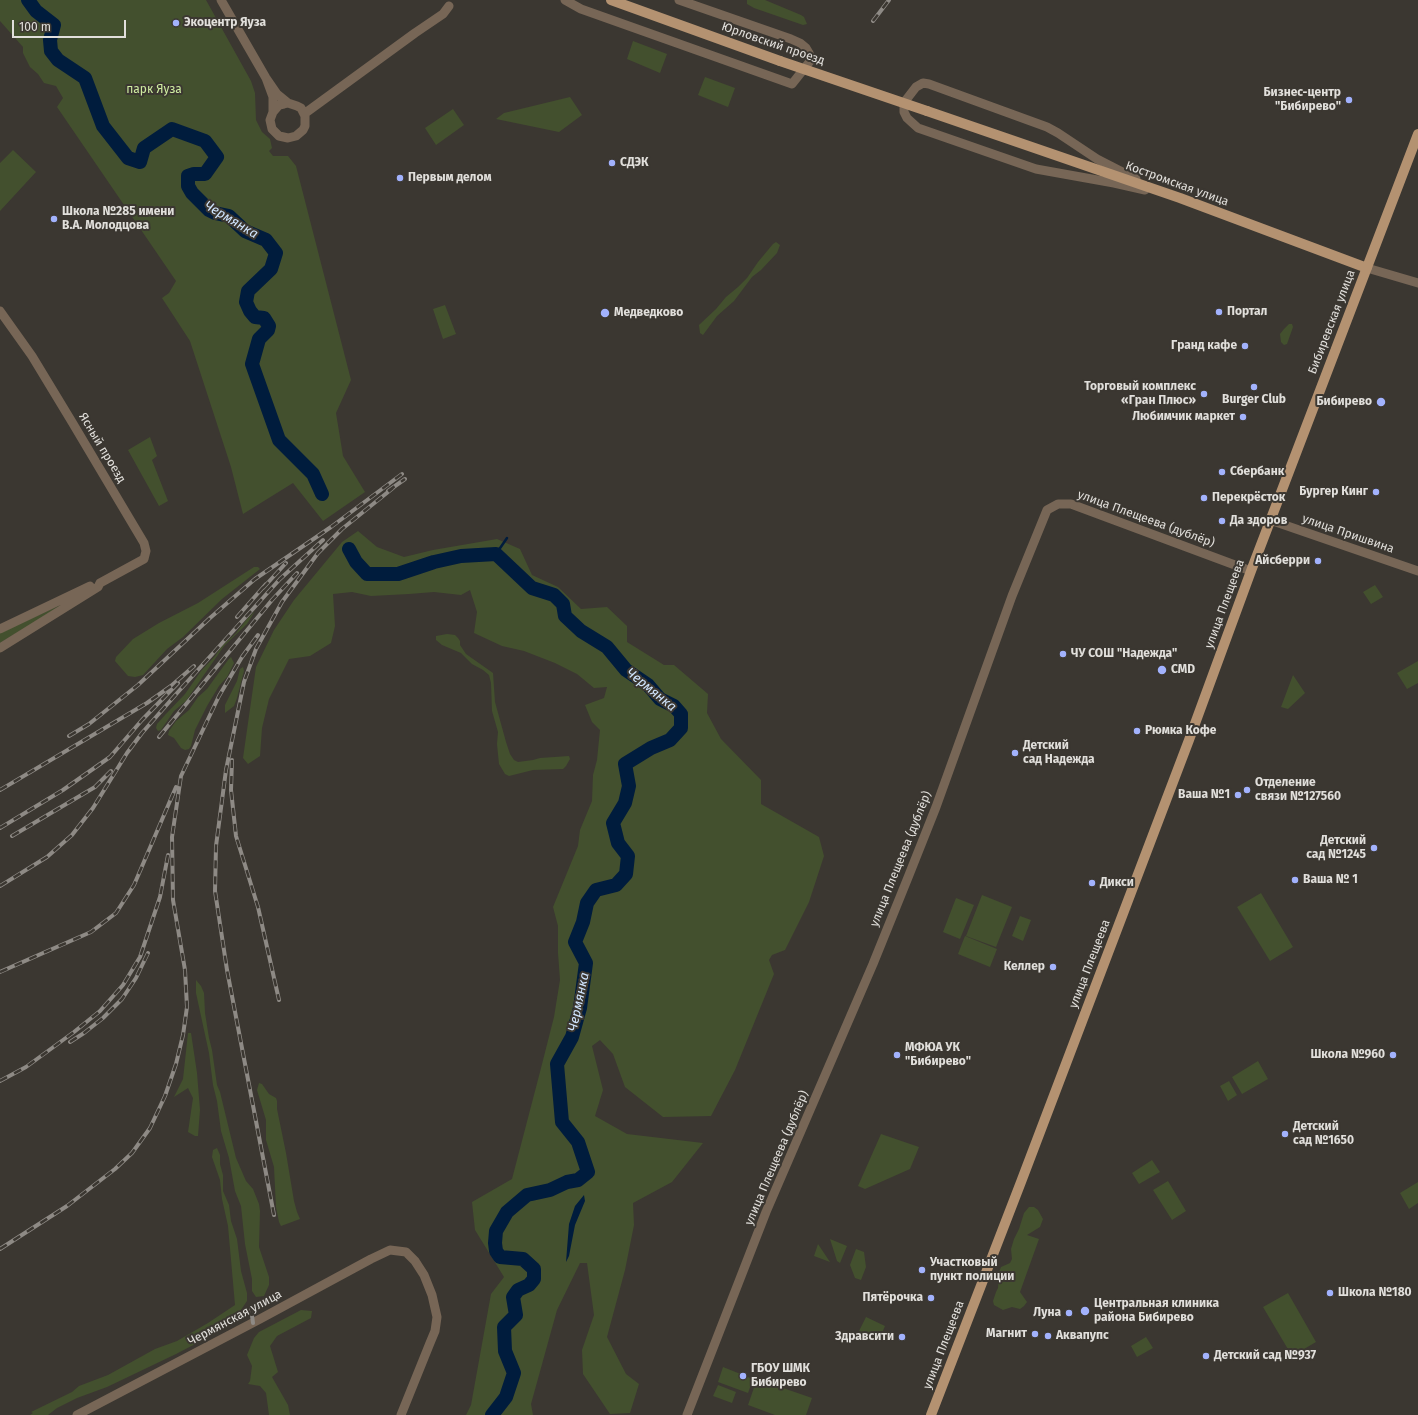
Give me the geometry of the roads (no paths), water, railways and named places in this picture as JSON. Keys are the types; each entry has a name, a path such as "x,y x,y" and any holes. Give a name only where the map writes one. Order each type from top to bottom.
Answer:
{"main road":[{"name":"Юрловский проезд","path":"611,0 780,61 927,111"},
{"name":"Костромская улица","path":"927,111 1180,198 1367,268"},
{"name":"Бибиревская улица","path":"1270,520 1418,134"},
{"name":"улица Плещеева","path":"931,1415 1189,740 1270,520"}],"street":[{"path":"221,0 266,78 277,94 288,103 297,106 304,114 305,121 303,130 296,136 288,138 279,136 272,129 270,120 273,112 279,105 288,103"},
{"path":"565,0 581,9 792,84 811,60 810,53 800,43 679,0"},
{"path":"304,114 443,14 449,6"},
{"path":"266,78 273,97 273,112"},
{"path":"1154,189 1097,159 1047,127 929,84 923,83 916,87 906,100 904,112 907,118 918,128 931,133 1036,169 1114,183 1180,198"},
{"name":"Костромская улица","path":"1367,268 1418,284"},
{"name":"Ясный проезд","path":"0,311 35,361 144,543 146,552 144,559 100,583"},
{"name":"улица Плещеева (дублёр)","path":"687,1415 766,1212 870,972 909,875 936,806 1012,596 1047,510 1058,504 1071,504 1251,571"},
{"name":"улица Пришвина","path":"1270,520 1418,571"},
{"path":"0,629 97,583 100,583"},
{"path":"0,648 98,587 100,583"},
{"name":"Чермянская улица","path":"77,1415 390,1250 406,1252 415,1261 424,1275 432,1295 437,1318 432,1337 401,1415"}],"water":[{"path":"584,1195 585,1201 575,1225 569,1256 566,1262 569,1224 575,1206"}],"waterway":[{"name":"Чермянка","path":"28,0 36,11 54,25 50,40 51,51 58,60 85,78 103,126 128,158 140,162 144,148 172,129 205,141 217,157 205,174 194,174 188,176 188,186 192,193 209,210 229,216 245,231 266,240 276,253 271,269 248,291 246,302 250,311 255,317 264,318 269,326 268,330 259,339 252,364 279,440 313,474 322,494"},
{"path":"496,554 507,538"},
{"name":"Чермянка","path":"349,549 356,562 367,574 398,574 434,562 461,556 496,554 532,588 554,595 563,604 565,616 581,631 607,647 626,670 648,685 660,699 674,706 681,714 681,728 670,740 651,748 625,764 629,786 625,803 613,823 618,843 628,856 626,874 616,885 596,890 587,903 583,922 575,942 586,963 580,1008 572,1037 557,1064 562,1122 578,1142 588,1172 578,1180 567,1182 550,1190 527,1195 507,1212 496,1231 496,1251 500,1257 523,1259 534,1269 534,1279 529,1285 518,1290 513,1297 516,1315 504,1327 505,1351 514,1373 506,1397 492,1415"}],"railway":[{"path":"873,21 889,0"},
{"path":"69,736 89,724 138,685 210,618 255,579 331,527 402,474"},
{"path":"388,491 405,479"},
{"path":"274,1215 227,970 215,891 216,846 226,770 244,682 256,649 282,602 318,553 342,529 393,488"},
{"path":"0,886 47,857 72,835 93,808 127,753 142,733 280,579 323,540"},
{"path":"263,588 286,563"},
{"path":"159,737 272,600 297,573"},
{"path":"237,617 266,584"},
{"path":"0,1249 67,1206 115,1169 132,1153 150,1128 165,1096 176,1064 183,1035 187,1007 185,970 173,900 172,837 181,776 219,696 242,657 258,635"},
{"path":"0,790 147,703 171,686 194,666"},
{"path":"0,828 63,790 110,757 142,720 178,683"},
{"path":"232,760 231,790 236,836 258,907 279,1000"},
{"path":"12,836 95,787 111,771"},
{"path":"0,972 91,932 116,913 134,885 176,787"},
{"path":"0,1081 26,1067 74,1032 100,1011 123,985 140,957 160,897 168,855"},
{"path":"70,1042 103,1018 122,999 136,978 148,953"},
{"path":"251,1308 253,1323"}],"place":[{"name":"Экоцентр Яуза","path":"176,23"},
{"name":"Бизнес-центр \"Бибирево\"","path":"1349,100"},
{"name":"СДЭК","path":"612,163"},
{"name":"Первым делом","path":"400,178"},
{"name":"Школа №285 имени В.А. Молодцова","path":"54,219"},
{"name":"Портал","path":"1219,312"},
{"name":"Медведково","path":"605,313"},
{"name":"Гранд кафе","path":"1245,346"},
{"name":"Burger Club","path":"1254,387"},
{"name":"Торговый комплекс «Гран Плюс»","path":"1204,394"},
{"name":"Бибирево","path":"1381,402"},
{"name":"Любимчик маркет","path":"1243,417"},
{"name":"Сбербанк","path":"1222,472"},
{"name":"Бургер Кинг","path":"1376,492"},
{"name":"Перекрёсток","path":"1204,498"},
{"name":"Да здоров","path":"1222,521"},
{"name":"Айсберри","path":"1318,561"},
{"name":"ЧУ СОШ \"Надежда\"","path":"1063,654"},
{"name":"CMD","path":"1162,670"},
{"name":"Рюмка Кофе","path":"1137,731"},
{"name":"Детский сад Надежда","path":"1015,753"},
{"name":"Отделение связи №127560","path":"1247,790"},
{"name":"Ваша №1","path":"1238,795"},
{"name":"Детский сад №1245","path":"1374,848"},
{"name":"Ваша № 1","path":"1295,880"},
{"name":"Дикси","path":"1092,883"},
{"name":"Келлер","path":"1053,967"},
{"name":"МФЮА УК \"Бибирево\"","path":"897,1055"},
{"name":"Школа №960","path":"1393,1055"},
{"name":"Детский сад №1650","path":"1285,1134"},
{"name":"Участковый пункт полиции","path":"922,1270"},
{"name":"Школа №180","path":"1330,1293"},
{"name":"Пятёрочка","path":"931,1298"},
{"name":"Центральная клиника района Бибирево","path":"1085,1311"},
{"name":"Луна","path":"1069,1313"},
{"name":"Магнит","path":"1035,1334"},
{"name":"Аквапупс","path":"1048,1336"},
{"name":"Здравсити","path":"902,1337"},
{"name":"Детский сад №937","path":"1206,1356"},
{"name":"ГБОУ ШМК Бибирево","path":"743,1376"}],"park label":[{"name":"парк Яуза","path":"154,90"}]}
